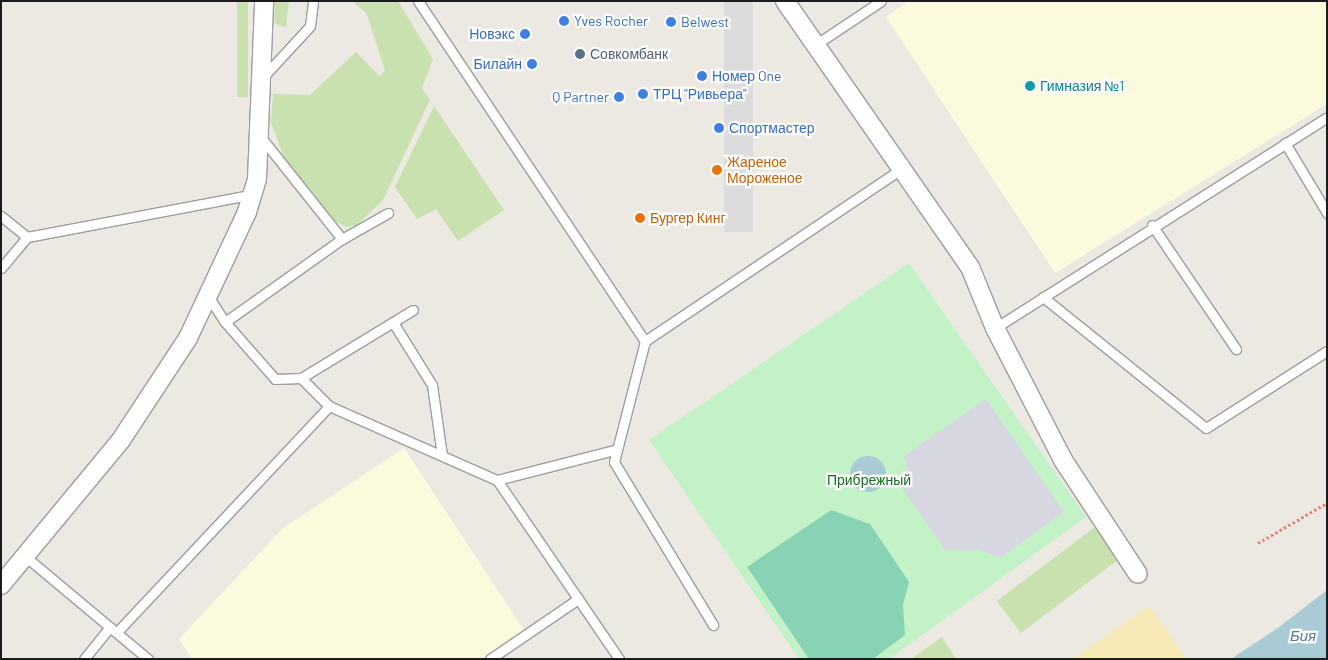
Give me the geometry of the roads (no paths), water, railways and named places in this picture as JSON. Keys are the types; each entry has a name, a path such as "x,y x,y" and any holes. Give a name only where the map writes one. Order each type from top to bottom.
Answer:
{"street":[{"path":"1,585 121,440 188,338 254,194 264,76 264,1"},
{"path":"785,1 970,267 995,328 1063,460 1138,574"}],"lane":[{"path":"264,76 310,26 313,1"},
{"path":"418,1 645,341"},
{"path":"815,45 881,1"},
{"path":"995,328 1152,225 1327,117"},
{"path":"260,136 342,239"},
{"path":"1285,143 1327,213"},
{"path":"713,624 614,462 614,450 645,341 901,169"},
{"path":"1,268 27,237 254,194"},
{"path":"225,322 342,239 388,213"},
{"path":"1,216 27,237"},
{"path":"1152,225 1236,349"},
{"path":"207,293 225,322 275,379 301,378 394,324 413,310"},
{"path":"1043,297 1206,428 1327,351"},
{"path":"394,324 432,385 442,455"},
{"path":"301,378 329,406 496,480 619,659"},
{"path":"84,659 329,406"},
{"path":"496,480 614,450"},
{"path":"26,557 148,659"},
{"path":"490,659 578,599"}],"water":[{"path":"868,456 875,457 881,461 885,467 885,481 881,487 875,491 868,492 861,491 855,487 851,481 850,474 851,467 855,461 861,457"},
{"name":"Бия","path":"1327,590 1327,659 1231,659 1278,628"}],"place":[{"name":"Yves Rocher","path":"564,21"},
{"name":"Belwest","path":"671,22"},
{"name":"Новэкс","path":"525,34"},
{"name":"Совкомбанк","path":"580,54"},
{"name":"Билайн","path":"532,64"},
{"name":"Номер One","path":"702,76"},
{"name":"Гимназия №1","path":"1030,86"},
{"name":"ТРЦ \"Ривьера\"","path":"643,94"},
{"name":"Q Partner","path":"619,97"},
{"name":"Спортмастер","path":"719,128"},
{"name":"Жареное Мороженое","path":"717,170"},
{"name":"Бургер Кинг","path":"640,218"}],"park label":[{"name":"Прибрежный","path":"869,480"}]}
